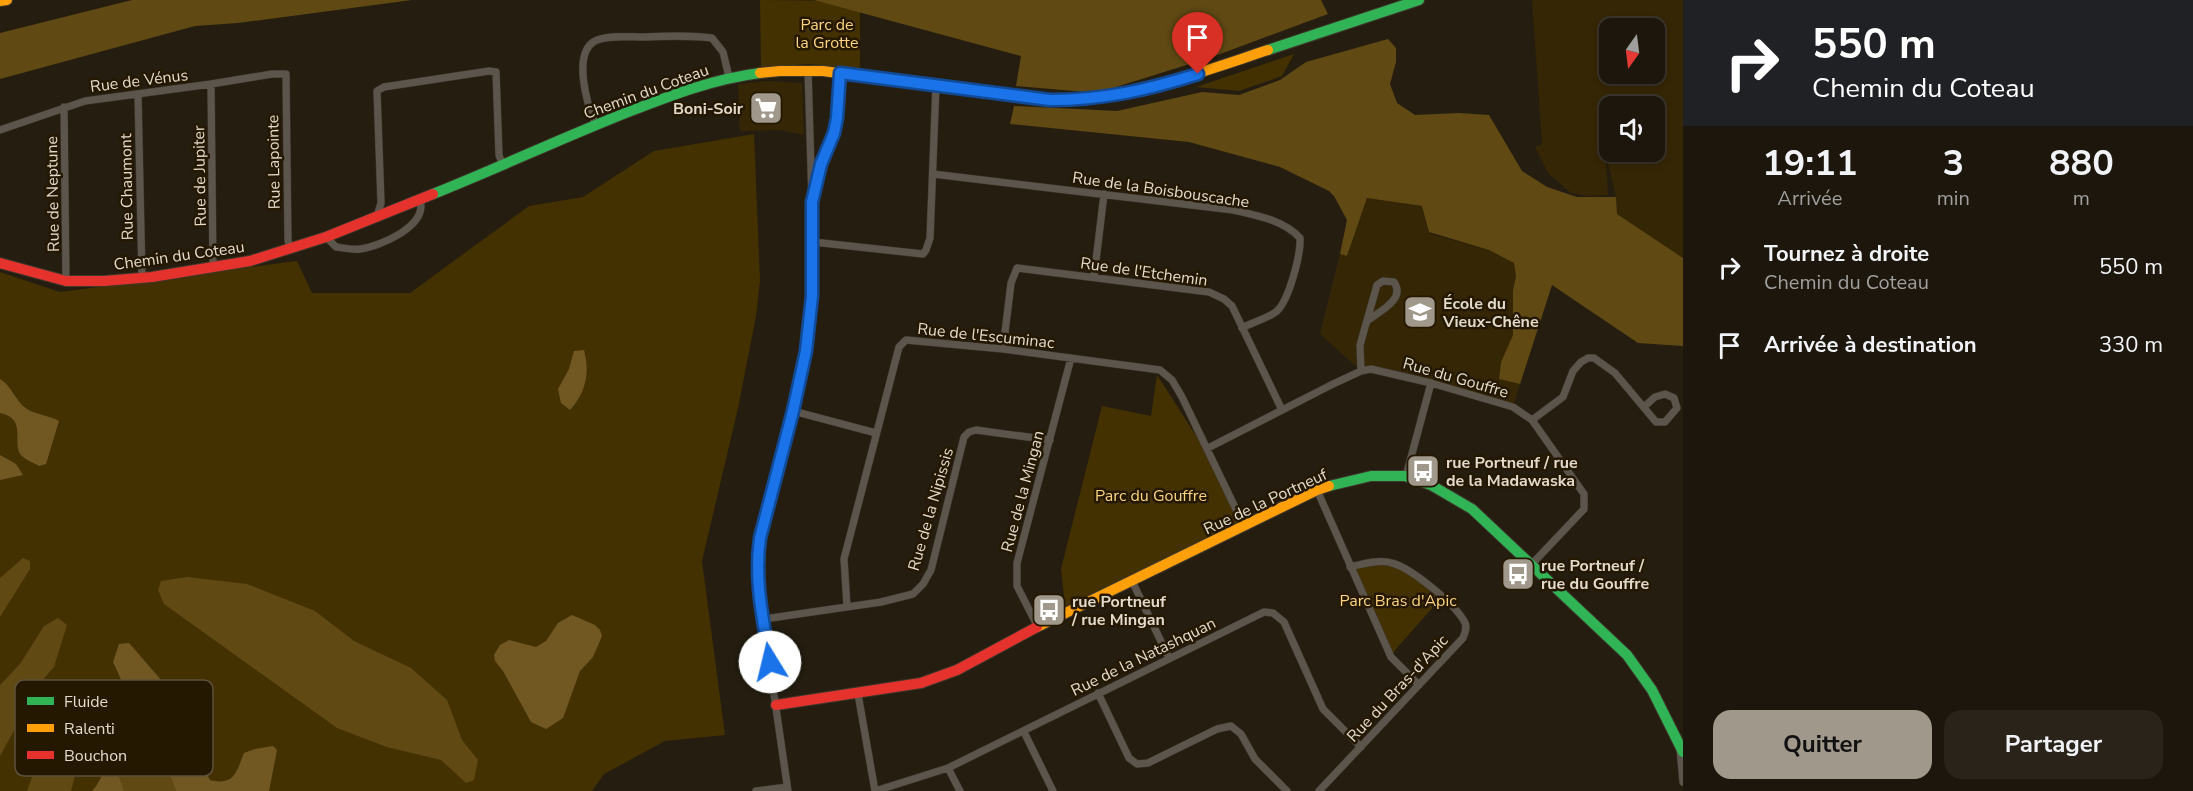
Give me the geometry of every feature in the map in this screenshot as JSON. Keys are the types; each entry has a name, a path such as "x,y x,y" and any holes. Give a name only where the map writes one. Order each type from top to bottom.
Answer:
{"main road":[{"path":"0,1 7,0"},
{"name":"Chemin du Coteau","path":"0,263 66,281 141,278 250,261 326,237 504,166 596,124 684,90 729,76 771,71 808,70 1042,99 1115,96 1198,74 1419,0"},
{"name":"Rue de la Portneuf","path":"776,705 921,683 957,670 1038,627 1317,490 1351,479 1406,476 1443,491 1472,509 1627,655 1652,690 1681,749"}],"street":[{"path":"596,124 582,74 584,53 596,40 615,37 712,38 723,52 729,76"},
{"path":"377,216 381,203 377,91 384,87 489,70 496,72 499,155 504,166"},
{"path":"756,791 788,789 757,577 760,538 806,351 812,296 813,242 808,70"},
{"path":"812,202 821,164 834,133 840,73"},
{"name":"Rue de Vénus","path":"0,130 85,101 272,74 286,74"},
{"name":"Rue Lapointe","path":"286,74 290,249"},
{"name":"Rue de Jupiter","path":"211,84 213,267"},
{"path":"813,242 923,254 927,250 930,238 936,85"},
{"name":"Rue Chaumont","path":"138,95 141,278"},
{"name":"Rue de Neptune","path":"64,107 66,281"},
{"name":"Rue de la Boisbouscache","path":"933,174 1233,210 1259,216 1295,231 1300,238 1300,246 1283,303 1274,313 1242,328"},
{"path":"1094,278 1104,194"},
{"path":"326,237 336,248 360,249 395,239 420,215 422,209 420,200"},
{"name":"Rue de l'Etchemin","path":"1003,349 1011,283 1017,268 1209,292 1224,299 1232,306 1282,410"},
{"path":"1361,371 1360,345 1377,285 1383,282 1394,282 1399,288 1399,294 1395,300 1367,321"},
{"name":"Rue de l'Escuminac","path":"848,606 844,559 898,347 906,339 1003,349 1160,370 1172,380 1208,448 1244,526"},
{"name":"Rue de la Mingan","path":"1038,627 1017,586 1017,563 1071,358"},
{"path":"1532,420 1563,397 1573,371 1588,358 1594,358 1615,374 1645,406 1656,422 1665,422 1677,408 1674,398 1665,394 1655,397 1645,406"},
{"name":"Rue du Gouffre","path":"1208,448 1361,371 1371,369 1385,370 1513,407 1532,420 1584,494 1584,509 1532,564"},
{"path":"1406,476 1431,383"},
{"path":"793,411 876,433"},
{"name":"Rue de la Nipissis","path":"764,619 881,602 913,594 923,584 930,570 964,437 976,430 1050,440"},
{"path":"1317,490 1391,657 1419,685"},
{"name":"Rue du Bras-d'Apic","path":"1320,791 1466,631 1465,622 1442,597 1403,566 1388,562 1350,567"},
{"path":"1132,581 1169,658"},
{"name":"Rue de la Natashquan","path":"875,791 948,768 1264,612 1273,613 1284,622 1323,709 1361,747"},
{"path":"1098,693 1129,758 1137,764 1148,763 1217,729 1231,726 1241,734 1255,759 1287,791"},
{"path":"858,694 875,791"},
{"path":"1024,732 1053,791"},
{"name":"Rue de la Portneuf","path":"1681,749 1683,782"},
{"path":"948,768 960,791"}],"shaded area":[{"path":"132,0 412,0 238,23 195,26 0,79 0,33"},
{"path":"814,0 1321,0 1328,14 1212,57 1097,93 1016,86 1021,56"},
{"path":"1532,0 1683,0 1683,258 1617,214 1616,197 1608,162 1665,162 1665,96 1599,96 1599,162 1606,162 1608,195 1588,196 1571,193 1548,173 1535,147 1542,144"},
{"path":"1388,39 1396,48 1396,62 1390,84 1397,103 1415,115 1459,113 1489,115 1522,171 1547,187 1577,197 1616,197 1617,214 1683,258 1683,346 1638,343 1552,285 1520,384 1499,379 1501,362 1513,335 1513,290 1516,276 1514,263 1489,250 1429,232 1422,206 1367,198 1347,256 1340,254 1347,220 1334,196 1329,191 1280,167 1189,142 1010,124 1014,106 1117,111 1202,92 1239,95 1280,80 1306,62"},
{"path":"768,81 802,83 804,135 779,130 740,131 738,84"},
{"name":"École du Vieux-Chêne","path":"1367,198 1422,206 1431,234 1489,250 1514,263 1516,276 1513,290 1513,335 1501,362 1499,379 1520,384 1513,407 1385,370 1361,371 1320,334 1340,254 1347,256"},
{"path":"584,350 587,367 585,382 580,396 570,410 561,403 558,389 569,369 574,351"},
{"path":"0,379 27,409 59,421 46,464 39,466 22,456 19,451 17,426 9,416 0,413"},
{"path":"0,455 16,464 23,475 0,480"},
{"path":"23,558 30,561 30,569 0,617 0,578"},
{"path":"187,577 247,584 315,611 354,641 411,668 447,700 462,740 478,760 474,780 466,783 441,760 387,747 337,728 164,604 158,590 161,581"},
{"path":"572,615 595,625 602,636 593,657 580,671 563,718 546,729 531,722 503,671 495,661 494,655 500,645 509,640 536,647 546,641 558,623"},
{"path":"58,618 67,625 54,667 43,680 15,680 15,729 0,756 0,685 20,664 44,626"},
{"path":"129,643 161,680 121,680 113,662 119,644"},
{"path":"273,746 277,750 269,791 176,791 170,776 208,776 210,780 224,781 236,772 244,753"},
{"path":"32,776 75,776 71,791 27,791"},
{"path":"101,776 119,776 124,791 92,791"},
{"path":"119,776 170,776 176,791 124,791"}],"green space":[{"name":"Parc de la Grotte","path":"760,0 860,1 860,69 810,64 761,67"},
{"path":"1294,54 1282,76 1239,91 1196,87"},
{"path":"754,134 760,281 756,316 738,408 702,561 725,735 665,741 604,774 592,791 0,791 0,272 60,292 297,261 312,293 410,293 529,206 583,197 654,151"},
{"name":"Parc du Gouffre","path":"1157,375 1204,448 1240,525 1066,614 1061,569 1102,406 1151,416"},
{"name":"Parc Bras d'Apic","path":"1368,563 1403,566 1442,597 1391,657 1350,567"}],"traffic: fast":[{"path":"1268,50 1419,0"},
{"path":"433,194 603,122 693,88 760,73"},
{"path":"1329,486 1371,476 1405,476 1431,485 1472,509 1627,655 1652,690 1683,752"}],"traffic: slow":[{"path":"0,1 7,0"},
{"path":"760,73 823,71 1033,99 1064,99 1124,93 1181,78 1268,50"},
{"path":"1037,627 1329,486"}],"traffic: jam":[{"path":"0,263 66,281 152,277 250,261 326,237 433,194"},
{"path":"776,705 921,683 957,670 1037,627"}],"place":[{"name":"Boni-Soir","path":"766,108"},
{"name":"École du Vieux-Chêne","path":"1420,312"},
{"name":"rue Portneuf / rue de la Madawaska","path":"1423,471"},
{"name":"rue Portneuf / rue du Gouffre","path":"1518,574"},
{"name":"rue Portneuf / rue Mingan","path":"1049,610"}],"route":[{"path":"770,662 757,577 757,557 806,351 812,296 812,202 821,164 834,133 840,73 1050,100 1085,99 1133,93 1198,74"}]}
